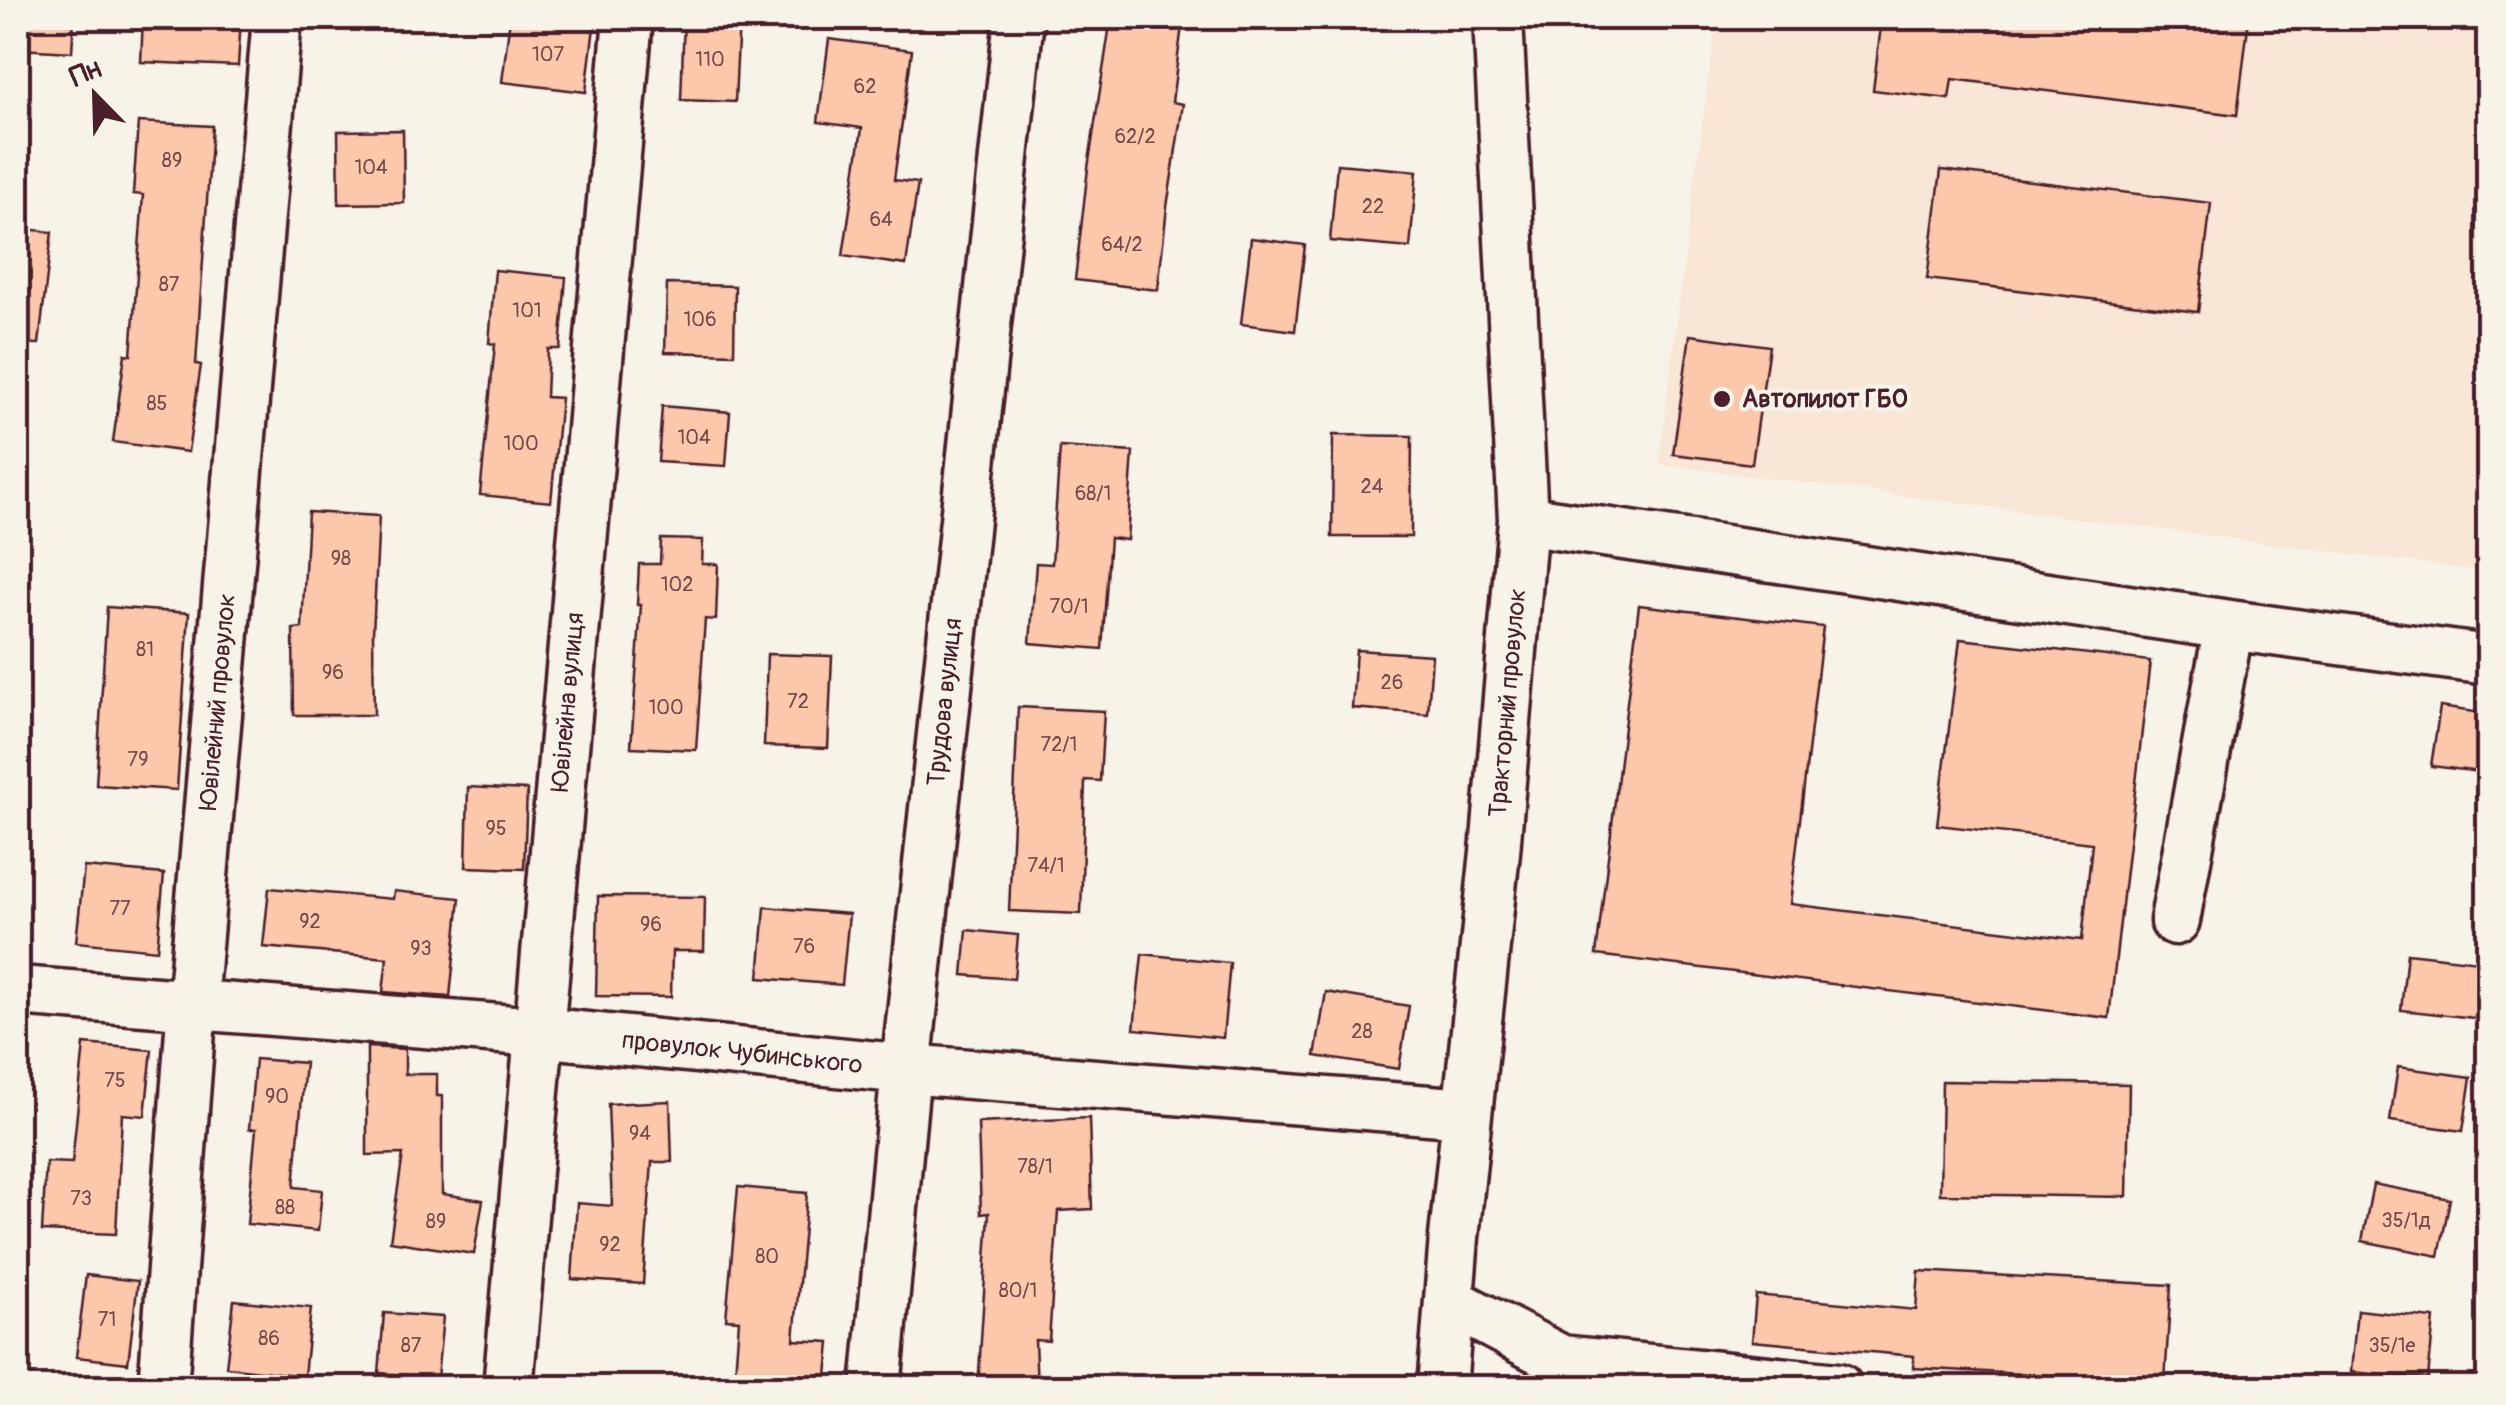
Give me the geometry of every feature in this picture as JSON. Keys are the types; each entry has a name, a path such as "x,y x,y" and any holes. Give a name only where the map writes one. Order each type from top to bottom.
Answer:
{"street":[{"name":"Ювілейний провулок","path":"163,1388 277,18"},
{"name":"Ювілейна вулиця","path":"508,1388 628,18"},
{"name":"Трудова вулиця","path":"876,1388 906,1069 1019,18"},
{"name":"Тракторний провулок","path":"1442,1388 1523,520 1498,18"},
{"path":"1523,520 2488,660"},
{"path":"2175,920 2229,625"},
{"name":"провулок Чубинського","path":"18,991 538,1032 906,1069 1467,1113"},
{"path":"1448,1302 1561,1360 1838,1388"}],"shaded area":[{"path":"1717,18 2488,18 2488,572 1659,464"}],"building":[{"path":"18,18 74,18 72,52 18,49"},
{"path":"143,18 241,18 238,66 141,62"},
{"path":"510,18 594,27 586,92 502,82"},
{"path":"684,18 739,18 735,102 681,100"},
{"path":"1111,18 1183,18 1172,102 1183,104 1158,290 1075,280"},
{"path":"1882,18 2249,18 2237,115 1952,79 1949,99 1873,90"},
{"path":"829,39 912,50 894,180 918,183 906,265 843,256 862,128 818,122"},
{"path":"138,122 212,126 196,364 201,365 188,452 113,442 125,354 131,355 143,195 133,194"},
{"path":"403,130 404,203 339,204 338,131"},
{"path":"1337,164 1417,171 1410,248 1330,241"},
{"path":"1941,170 2211,203 2198,312 1927,279"},
{"path":"18,228 52,232 39,344 18,343"},
{"path":"1251,238 1305,245 1295,331 1241,324"},
{"path":"495,270 566,277 560,349 548,349 546,397 561,398 551,502 480,495 495,344 489,343"},
{"path":"667,284 735,286 734,354 665,352"},
{"path":"1690,335 1769,346 1752,464 1673,454"},
{"path":"662,406 730,412 726,466 658,462"},
{"path":"1333,435 1412,436 1411,537 1332,537"},
{"path":"1060,447 1133,452 1127,540 1110,538 1102,649 1030,643 1036,563 1052,564"},
{"path":"308,512 379,516 373,634 374,715 294,715 293,629 302,628"},
{"path":"661,539 703,540 702,564 718,564 716,620 705,619 696,750 631,747 641,605 637,605 639,564 660,564"},
{"path":"1639,605 1823,627 1790,904 2082,940 2092,843 1937,825 1960,639 2150,661 2109,1018 1596,955"},
{"path":"107,607 189,613 177,790 96,785"},
{"path":"1356,650 1432,655 1428,714 1352,708"},
{"path":"767,654 832,656 828,748 764,746"},
{"path":"1018,707 1104,711 1100,781 1085,780 1081,914 1009,911"},
{"path":"2440,707 2488,714 2488,773 2431,766"},
{"path":"468,787 527,790 524,869 466,867"},
{"path":"84,867 164,874 157,950 76,942"},
{"path":"269,888 393,899 394,891 460,898 450,997 383,992 387,958 263,947"},
{"path":"598,896 705,897 704,951 672,951 671,997 596,996"},
{"path":"765,907 849,914 842,985 759,978"},
{"path":"967,930 1018,935 1014,979 963,975"},
{"path":"2407,953 2488,962 2484,1019 2401,1010"},
{"path":"1142,954 1230,963 1223,1038 1134,1029"},
{"path":"1326,992 1409,1006 1399,1069 1315,1056"},
{"path":"84,1044 152,1050 145,1116 122,1114 116,1234 42,1231 46,1162 72,1163"},
{"path":"367,1047 405,1049 405,1074 437,1074 437,1096 442,1096 442,1194 483,1200 474,1254 390,1241 403,1154 367,1155"},
{"path":"255,1059 305,1063 294,1187 322,1190 318,1231 247,1224 256,1129 249,1129"},
{"path":"2398,1067 2471,1077 2463,1131 2390,1121"},
{"path":"1942,1081 2129,1084 2127,1197 1940,1194"},
{"path":"670,1101 672,1162 652,1162 643,1284 572,1279 577,1203 612,1206 608,1104"},
{"path":"1089,1118 1092,1209 1058,1211 1049,1341 1035,1340 1037,1388 978,1388 989,1213 981,1214 978,1123"},
{"path":"2373,1184 2450,1199 2439,1256 2362,1241"},
{"path":"738,1187 807,1193 794,1340 830,1342 826,1388 734,1388 739,1320 726,1319"},
{"path":"1919,1271 2171,1285 2165,1382 1913,1368 1914,1356 1752,1341 1756,1295 1916,1310"},
{"path":"86,1275 138,1281 128,1363 76,1357"},
{"path":"234,1300 311,1308 304,1376 226,1367"},
{"path":"2357,1310 2434,1318 2428,1379 2351,1372"},
{"path":"384,1313 443,1317 437,1378 379,1373"}],"place":[{"name":"Автопилот ГБО","path":"1722,399"}]}
